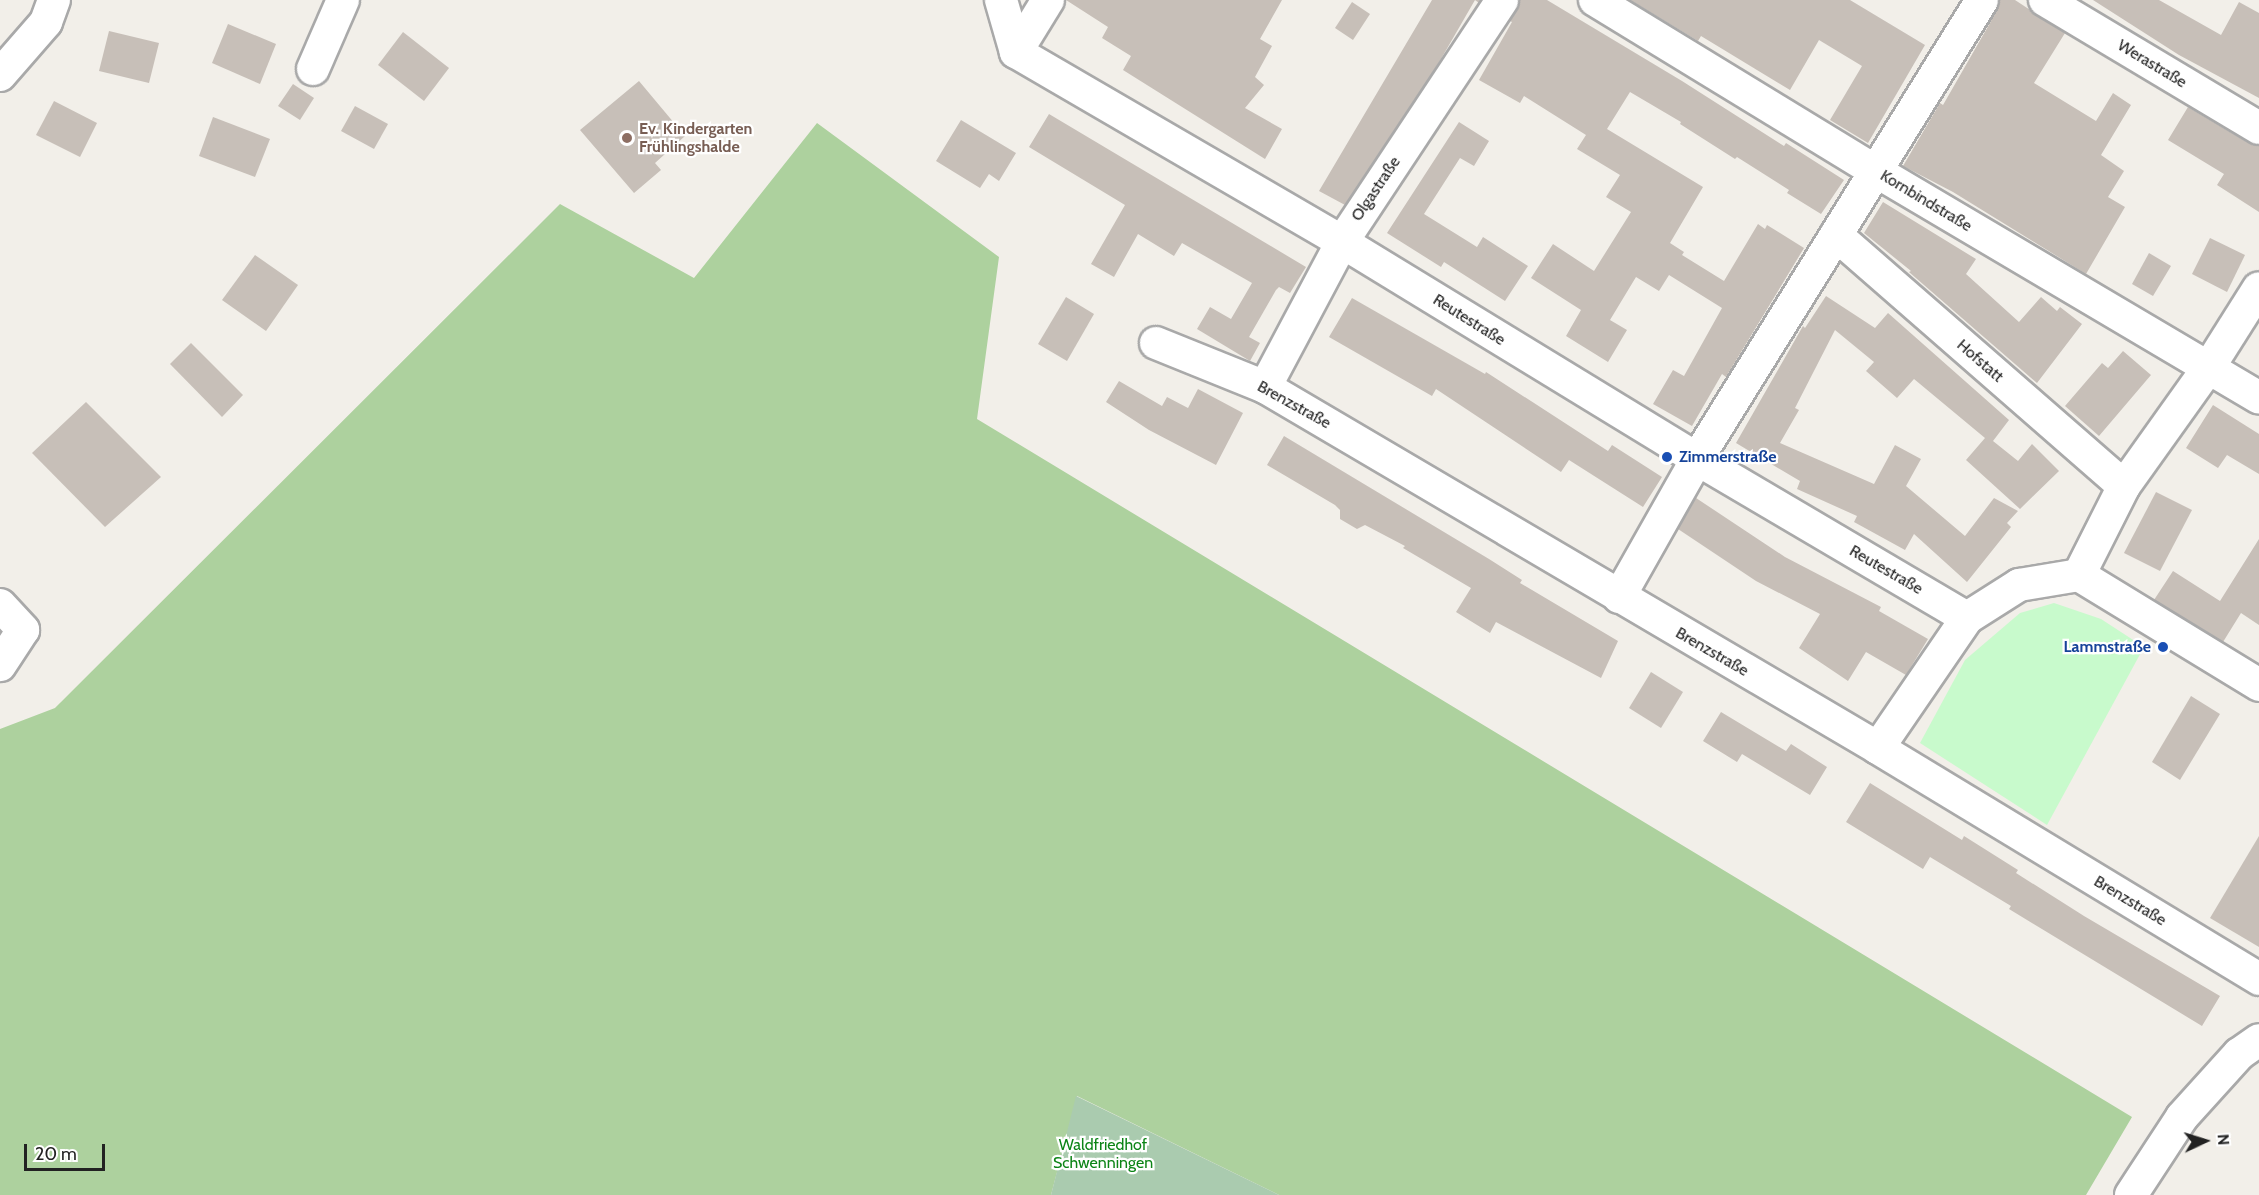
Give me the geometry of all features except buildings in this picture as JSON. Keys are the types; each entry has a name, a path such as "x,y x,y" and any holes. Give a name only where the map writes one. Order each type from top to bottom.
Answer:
{"street":[{"path":"0,75 46,22 54,0"},
{"path":"313,69 343,0"},
{"path":"1001,0 1016,52"},
{"path":"1016,52 1048,0"},
{"name":"Olgastraße","path":"1265,387 1342,242 1502,0"},
{"name":"Kornbindstraße","path":"1595,0 1874,170 2259,398"},
{"path":"1620,597 1697,459 1874,170 1982,0"},
{"name":"Werastraße","path":"2045,0 2259,128"},
{"name":"Reutestraße","path":"1016,52 1342,242 1697,459 1967,618"},
{"name":"Hofstatt","path":"1836,235 2124,486"},
{"path":"2079,575 2124,486 2209,368 2259,288"},
{"name":"Brenzstraße","path":"1156,343 1265,387 1878,748 2259,979"},
{"path":"1878,748 1967,618 2019,585 2079,575 2259,685"},
{"path":"0,605 23,630 0,665"},
{"path":"2131,1195 2182,1117 2240,1054 2259,1040"}],"green space":[{"path":"817,123 999,257 977,419 2132,1117 2086,1195 1279,1195 1077,1096 1051,1195 0,1195 0,729 55,708 560,204 694,278"},
{"path":"2054,603 2101,619 2144,647 2047,825 1920,743 1965,660 2020,613"},
{"name":"Waldfriedhof Schwenningen","path":"1076,1096 1279,1195 1051,1195"}],"place":[{"name":"Ev. Kindergarten Frühlingshalde","path":"627,138"},
{"name":"Zimmerstraße","path":"1667,457"},
{"name":"Lammstraße","path":"2163,647"}]}
